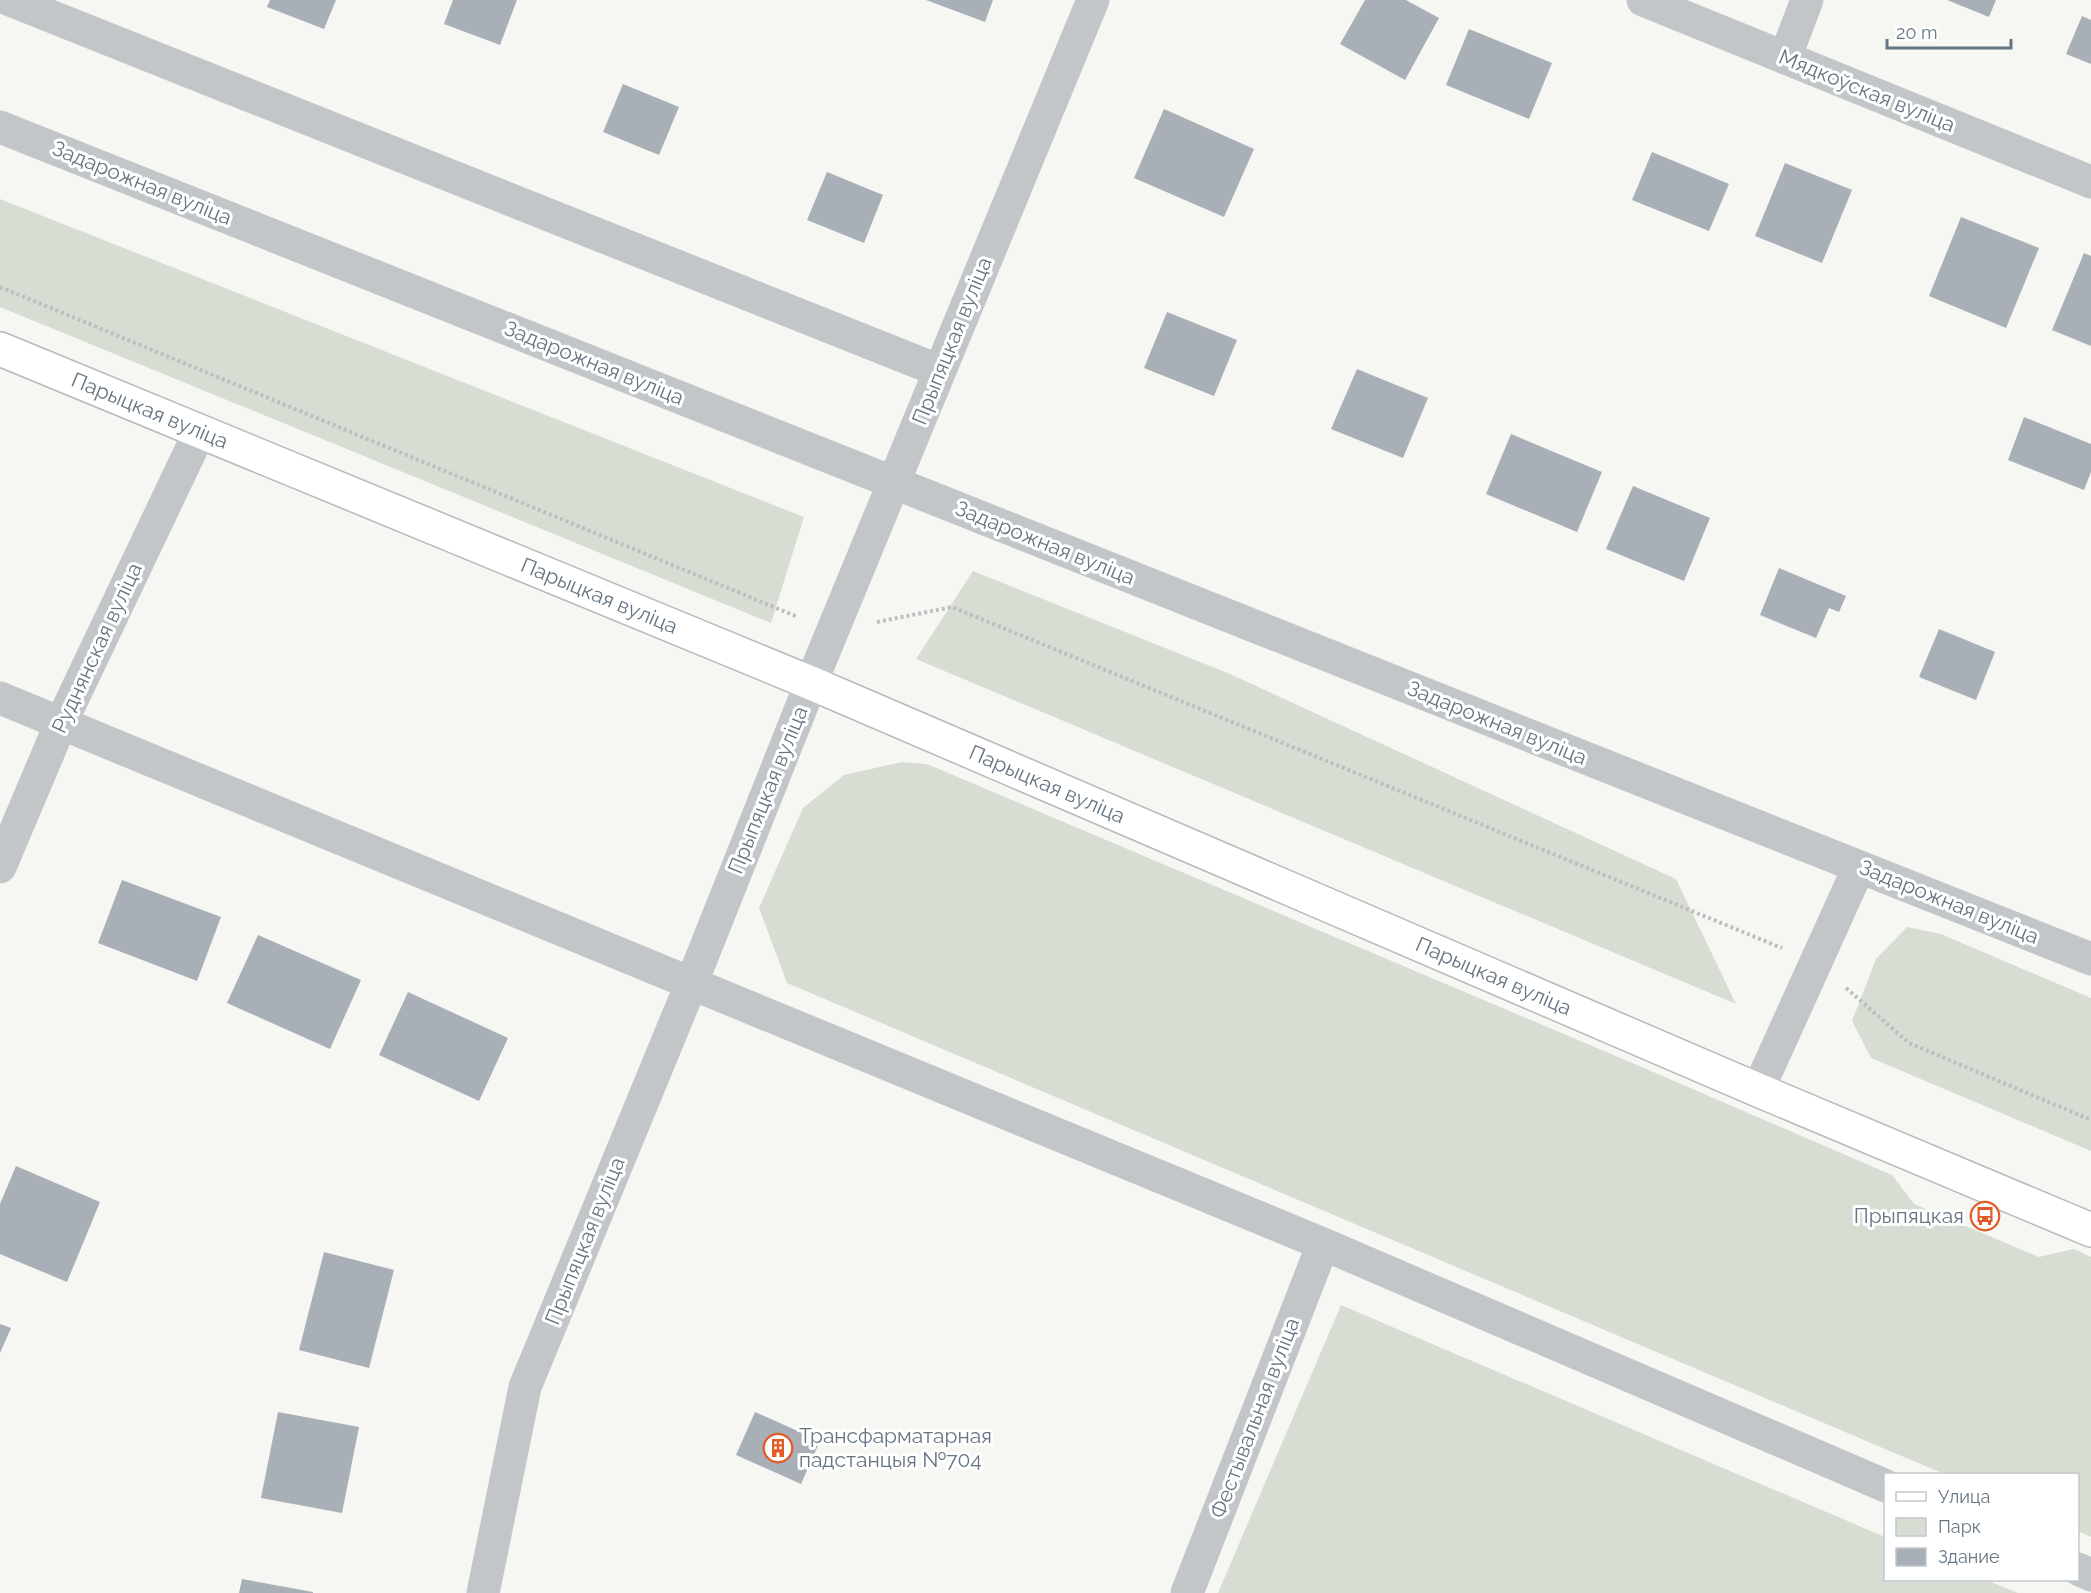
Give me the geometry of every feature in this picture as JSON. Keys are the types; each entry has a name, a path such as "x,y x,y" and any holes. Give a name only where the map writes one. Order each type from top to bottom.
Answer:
{"main road":[{"name":"Парыцкая вуліца","path":"0,349 811,683 1758,1090 2091,1230"}],"street":[{"path":"10,0 940,371"},
{"name":"Прыпяцкая вуліца","path":"483,1593 525,1387 692,982 832,631 1093,0"},
{"name":"Мядкоўская вуліца","path":"1643,0 2091,182"},
{"path":"1785,58 1807,0"},
{"name":"Задарожная вуліца","path":"0,127 2091,959"},
{"name":"Руднянская вуліца","path":"0,867 61,723 200,431"},
{"path":"0,698 1323,1244 1884,1485"},
{"path":"1758,1090 1859,867"},
{"name":"Фестывальная вуліца","path":"1187,1593 1323,1244"}],"path":[{"path":"0,287 832,631 952,607 1816,962 1909,1043 2091,1120"}],"green space":[{"path":"0,199 804,517 771,623 0,307"},
{"path":"973,571 1230,674 1676,879 1736,1004 916,659"},
{"path":"902,762 927,764 1892,1175 1914,1204 2039,1257 2074,1249 2091,1257 2091,1537 2079,1531 2079,1473 1942,1473 787,983 759,908 803,808 844,775"},
{"path":"1907,927 1941,934 2091,998 2091,1151 1871,1058 1852,1021 1876,959"},
{"path":"1341,1305 1884,1537 1884,1581 1988,1581 2018,1593 1218,1593"}],"building":[{"path":"270,0 336,0 324,29 267,7"},
{"path":"453,0 517,0 500,45 444,24"},
{"path":"926,0 993,0 985,22"},
{"path":"1365,0 1406,0 1439,18 1405,80 1340,44"},
{"path":"1947,0 1996,0 1989,17"},
{"path":"2082,16 2091,20 2091,64 2066,54"},
{"path":"1469,29 1552,63 1529,119 1446,85"},
{"path":"623,84 679,107 659,155 603,132"},
{"path":"1164,109 1254,149 1224,217 1134,178"},
{"path":"1652,152 1729,184 1709,231 1632,200"},
{"path":"1785,163 1852,190 1822,263 1755,236"},
{"path":"827,172 883,195 864,243 807,220"},
{"path":"1961,217 2039,248 2006,328 1929,296"},
{"path":"2084,253 2091,256 2091,346 2052,330"},
{"path":"1167,312 1237,340 1214,396 1144,368"},
{"path":"1357,369 1428,398 1403,458 1331,429"},
{"path":"2024,417 2091,444 2091,472 2084,490 2008,460"},
{"path":"1511,434 1602,472 1577,532 1486,494"},
{"path":"1633,486 1710,518 1684,581 1606,549"},
{"path":"1779,568 1846,596 1839,612 1829,608 1816,638 1760,615"},
{"path":"1939,629 1995,652 1976,700 1919,677"},
{"path":"122,880 221,917 197,981 98,943"},
{"path":"258,935 361,980 330,1049 227,1003"},
{"path":"408,992 508,1038 479,1101 379,1055"},
{"path":"16,1166 100,1202 67,1282 0,1254 0,1204"},
{"path":"324,1252 394,1270 369,1368 299,1350"},
{"path":"0,1324 11,1328 0,1353"},
{"path":"278,1412 359,1427 342,1513 261,1498"},
{"name":"Трансфарматарная падстанцыя №704","path":"755,1412 820,1441 801,1484 736,1455"},
{"path":"242,1579 313,1592 313,1593 239,1593"}],"place":[{"name":"Прыпяцкая","path":"1985,1216"},
{"name":"Трансфарматарная падстанцыя №704","path":"778,1448"}]}
